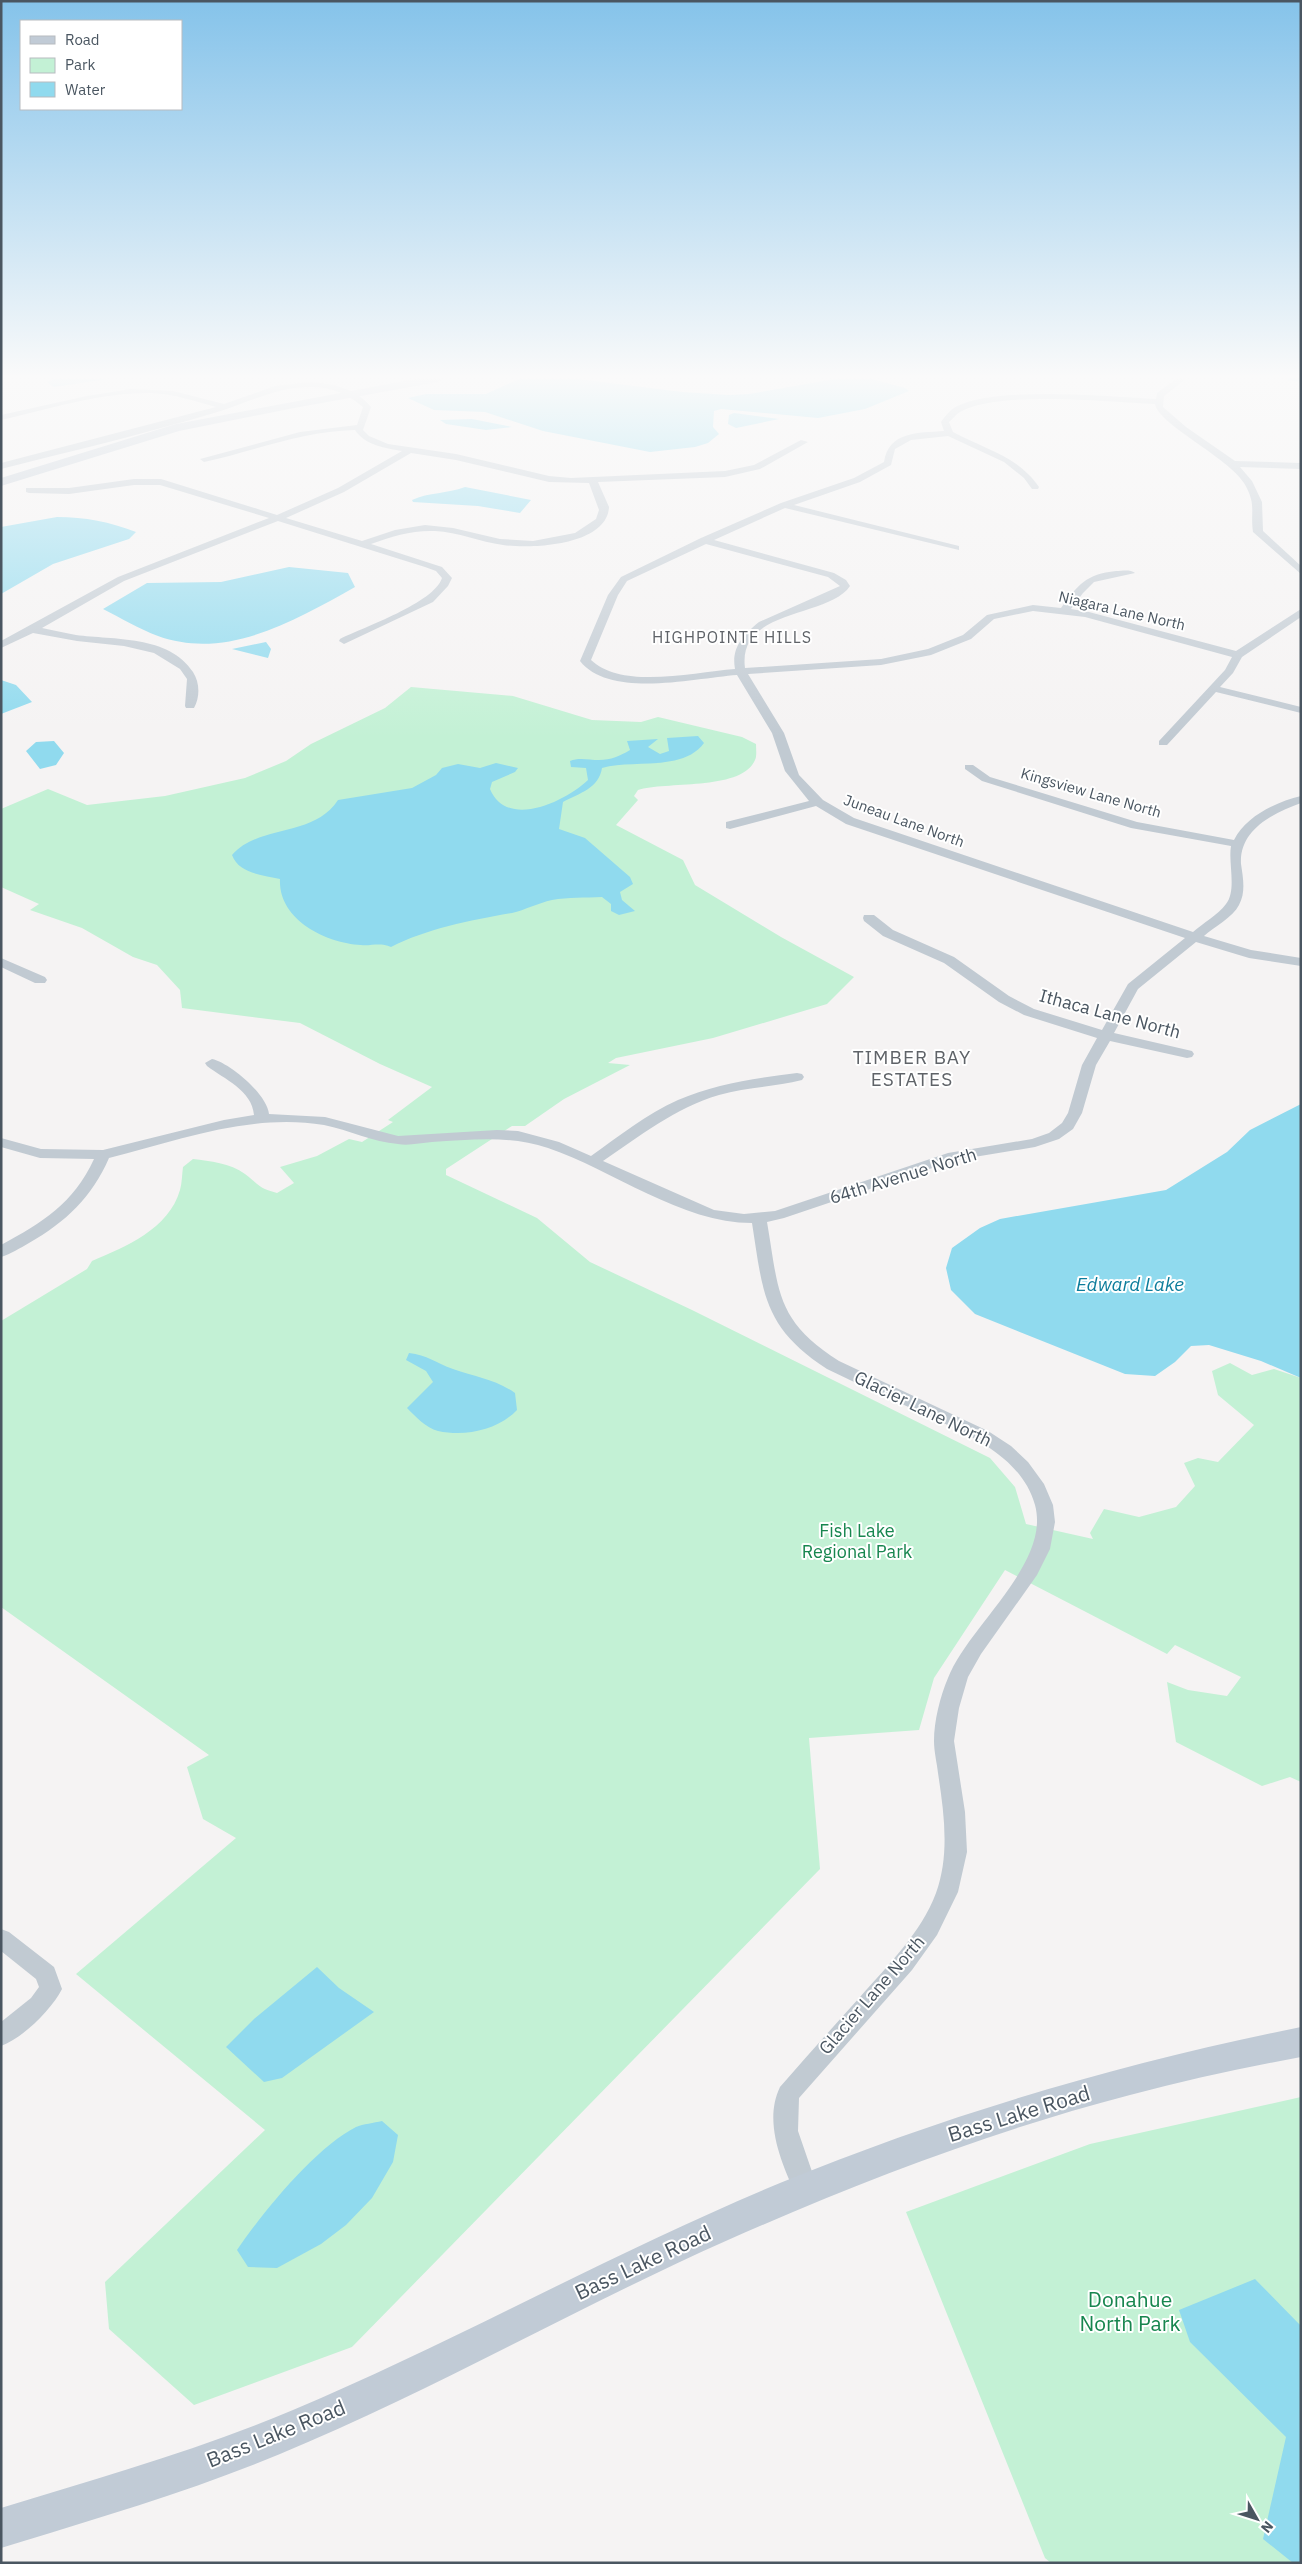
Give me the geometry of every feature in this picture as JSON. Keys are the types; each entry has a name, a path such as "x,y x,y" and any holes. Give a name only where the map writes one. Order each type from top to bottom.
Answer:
{"street":[{"path":"213,499 364,544 439,569 447,578 445,584 429,600 344,641"},
{"path":"1,645 35,630 120,580 278,518 319,499"},
{"path":"364,544 405,530 431,528 510,544 543,543 584,532 603,514 604,507 600,499"},
{"path":"704,540 800,499"},
{"path":"1257,499 1258,532 1266,542 1289,558 1301,571"},
{"path":"784,504 956,548"},
{"path":"704,540 831,575 843,582 845,586 843,590 829,598 792,610 759,627 740,648 738,660 740,672"},
{"name":"Niagara Lane North","path":"704,540 624,579 612,595 585,661 597,672 639,681 852,665 907,658 950,645 967,637 991,617 1002,613 1033,608 1065,610 1238,656"},
{"path":"1289,558 1301,557"},
{"path":"1065,610 1087,580 1106,575 1130,573"},
{"path":"1163,743 1229,671 1238,656 1301,612"},
{"path":"35,630 119,642 164,653 176,660 188,671 193,682 190,706"},
{"name":"Juneau Lane North","path":"740,672 778,733 794,777 818,802 834,814 1194,937 1249,954 1301,962"},
{"path":"1212,688 1301,710"},
{"name":"Kingsview Lane North","path":"969,767 986,779 1126,823 1238,844"},
{"path":"1238,844 1248,829 1260,818 1301,800"},
{"path":"730,825 818,802"},
{"name":"64th Avenue North","path":"759,1219 797,1210 953,1156 1035,1143 1054,1136 1068,1126 1075,1113 1089,1065 1133,987 1232,906 1238,894 1235,854 1238,844"},
{"name":"Ithaca Lane North","path":"869,918 888,933 949,960 1004,999 1029,1012 1105,1035 1186,1054"},
{"path":"1,962 40,980"},
{"path":"212,1063 250,1090 258,1099 262,1109 262,1118"},
{"path":"592,1162 662,1115 694,1099 748,1083 797,1077"},
{"path":"1,1142 12,1147 40,1153 103,1155 224,1124 262,1118 292,1118 325,1122 398,1140 497,1134 518,1135 554,1145 710,1214 732,1218 759,1219"},
{"path":"1,1252 38,1232 77,1202 90,1185 103,1155"},
{"name":"Glacier Lane North","path":"759,1219 778,1313 795,1339 810,1352 833,1365 982,1435 1005,1450 1022,1466 1035,1484 1044,1506 1046,1522 1044,1538 1037,1556 974,1649 958,1677 949,1708 944,1741 954,1812 956,1852 947,1892 929,1929 904,1963 788,2094 783,2108 784,2126 806,2189"},
{"path":"1,1938 46,1974 51,1988 39,2005 1,2036"},
{"name":"Bass Lake Road","path":"1,2528 230,2454 302,2426 370,2396 635,2265 806,2189 980,2125 1075,2095 1207,2062 1301,2042"}],"green space":[{"name":"Fish Lake Regional Park","path":"411,687 513,696 592,720 641,722 658,717 742,737 756,744 755,760 747,770 735,776 720,781 651,787 638,790 634,796 638,800 616,825 683,860 695,885 781,937 854,977 827,1004 713,1038 616,1058 608,1063 630,1065 564,1099 525,1126 512,1126 446,1169 446,1175 537,1218 590,1262 692,1310 990,1458 1015,1487 1026,1524 1093,1539 1090,1533 1104,1509 1139,1517 1176,1507 1195,1486 1184,1463 1198,1458 1218,1462 1254,1425 1218,1395 1212,1371 1230,1363 1252,1375 1274,1369 1301,1378 1301,1782 1290,1777 1262,1786 1176,1742 1167,1682 1188,1690 1227,1696 1241,1677 1175,1645 1167,1654 1005,1570 934,1678 919,1730 809,1738 820,1869 352,2347 194,2405 109,2329 105,2282 265,2130 76,1974 236,1838 203,1819 187,1767 209,1755 1,1607 1,1321 87,1269 92,1261 131,1243 156,1226 174,1204 181,1187 183,1167 193,1159 233,1167 262,1188 277,1193 294,1183 280,1167 317,1156 349,1139 362,1142 393,1122 388,1120 432,1087 380,1064 300,1023 182,1008 180,990 157,965 133,957 82,928 30,910 39,904 1,887 1,809 48,789 87,805 165,796 245,778 286,761 311,744 385,708"},
{"name":"Donahue North Park","path":"1301,2097 1301,2563 1051,2563 1045,2558 906,2212 1090,2144"}],"water":[{"path":"412,500 531,500 520,513 478,506 413,502"},
{"path":"57,517 97,521 117,525 136,532 129,539 53,564 1,594 1,527"},
{"path":"289,567 348,573 355,587 285,624 235,640 210,644 184,642 158,636 103,609 147,583 221,582"},
{"path":"266,642 271,649 268,658 232,649"},
{"path":"1,680 16,685 32,702 1,714"},
{"path":"698,736 704,743 695,752 684,758 657,763 602,768 600,775 593,785 582,793 563,802 559,829 585,838 630,877 633,884 620,892 622,900 635,911 619,915 611,911 611,904 602,897 558,899 512,913 434,930 391,947 376,944 347,943 319,934 306,926 295,917 287,906 281,893 280,879 259,875 246,870 235,861 232,855 243,845 256,839 315,820 327,812 338,800 412,788 436,775 442,768 458,764 480,768 496,763 518,768 515,772 492,782 490,789 498,801 509,808 523,810 552,803 566,796 588,780 586,768 571,767 570,761 580,759 603,760 615,757 630,750 627,741 658,739 648,747 660,754 669,751 667,738"},
{"path":"54,741 64,753 56,765 40,769 26,751 36,742"},
{"name":"Edward Lake","path":"1301,1104 1301,1378 1261,1361 1209,1345 1191,1346 1175,1362 1155,1376 1125,1374 975,1314 951,1290 946,1268 952,1248 980,1228 1000,1219 1166,1190 1227,1152 1250,1130"},
{"path":"409,1353 426,1357 453,1369 492,1381 507,1388 515,1393 517,1410 501,1423 481,1430 449,1433 429,1427 407,1408 433,1382 426,1371 406,1360"},
{"path":"317,1967 339,1988 374,2012 282,2078 264,2082 226,2047 254,2019"},
{"path":"382,2121 398,2135 393,2162 372,2198 346,2225 321,2244 277,2268 248,2267 237,2250 291,2182 324,2149 340,2137 356,2127"},
{"path":"1255,2279 1301,2326 1301,2563 1293,2563 1263,2539 1286,2437 1190,2342 1179,2310"}],"district":[{"name":"HIGHPOINTE HILLS","path":"732,637"},
{"name":"TIMBER BAY ESTATES","path":"912,1068"}]}
